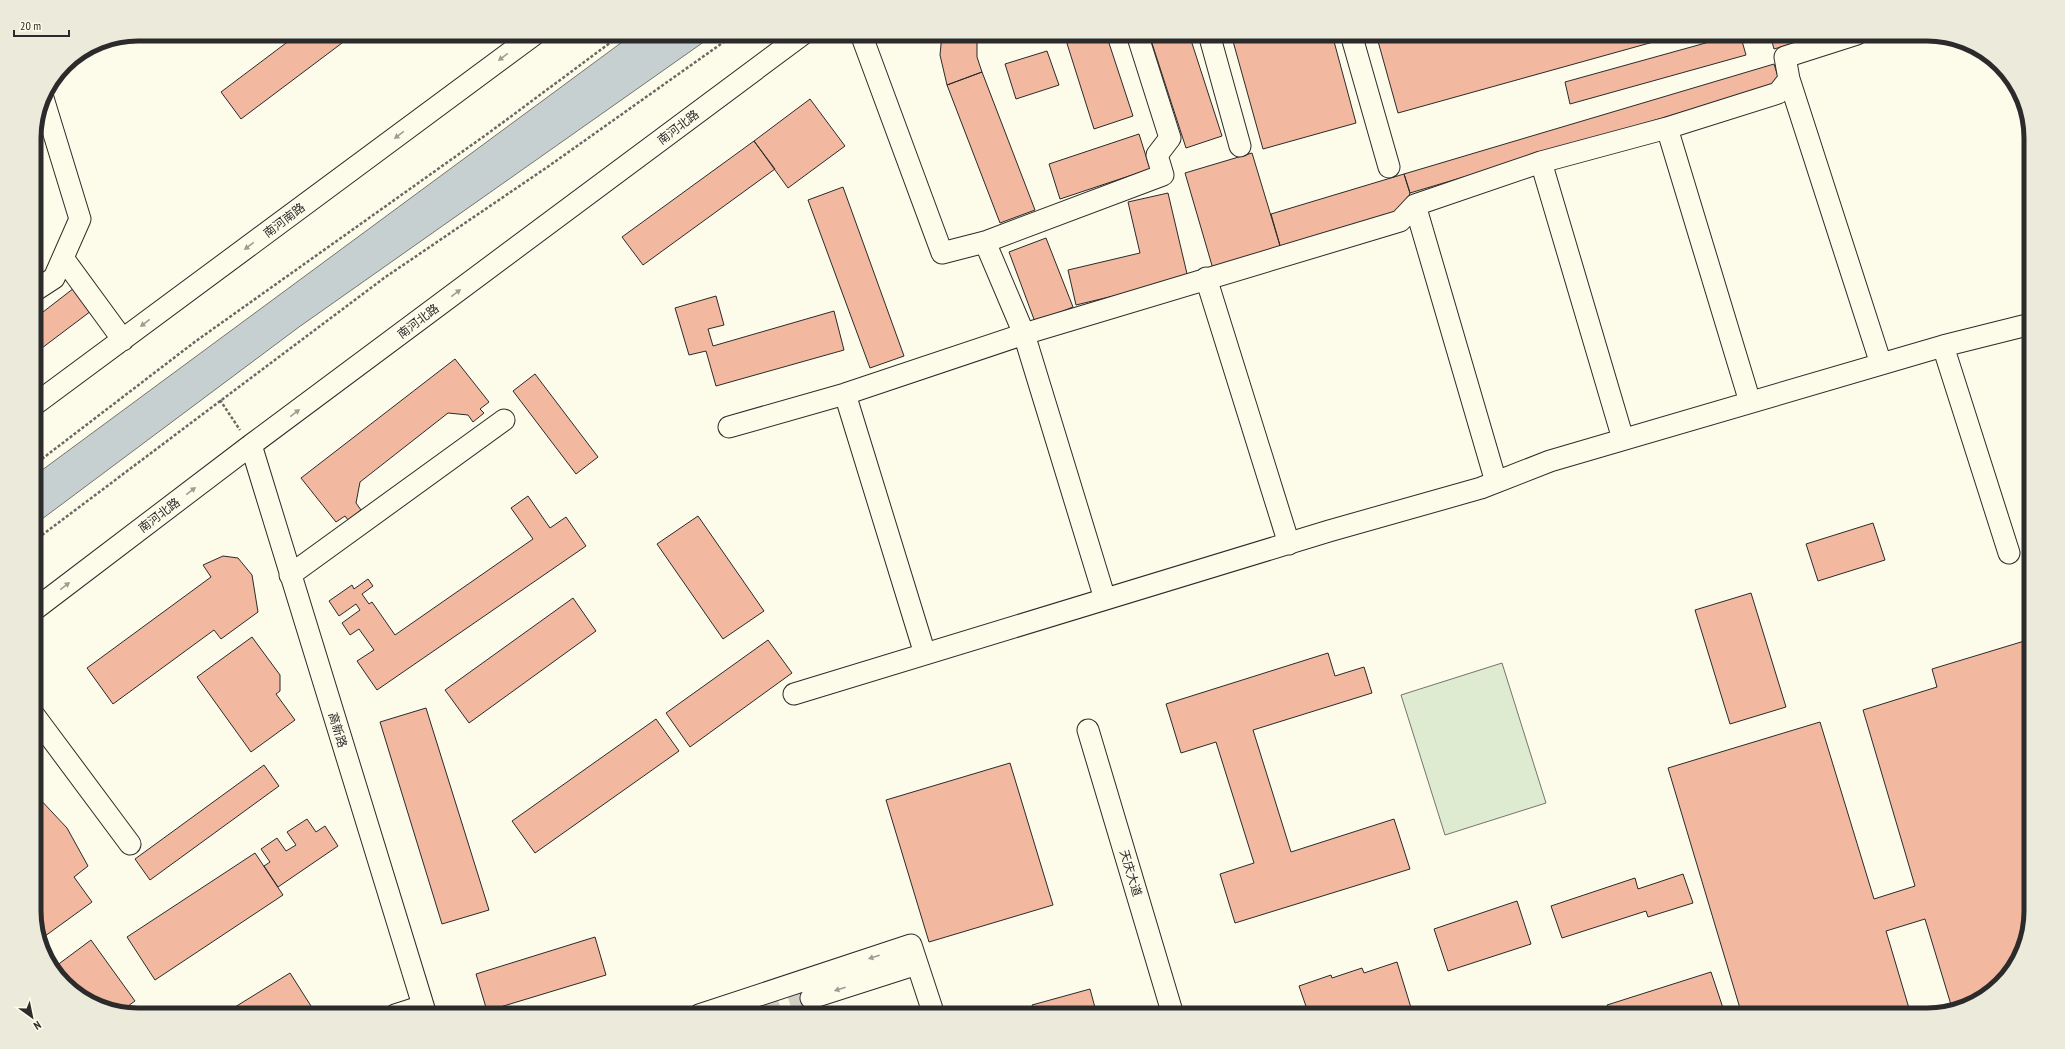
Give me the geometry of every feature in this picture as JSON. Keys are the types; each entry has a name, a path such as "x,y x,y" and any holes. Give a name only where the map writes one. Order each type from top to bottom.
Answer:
{"street":[{"name":"南河南路","path":"41,400 525,41"},
{"name":"南河北路","path":"41,605 251,445 794,41"},
{"path":"865,41 942,253 985,242 1163,175 1157,155 1170,138 1139,41"},
{"path":"1212,41 1240,146"},
{"path":"1354,41 1389,167"},
{"path":"1835,41 1785,57 1789,79 1880,364"},
{"path":"729,428 845,394 1024,334 1206,278 1400,221 1415,205 1541,162 1667,128 1778,93 1789,79"},
{"path":"41,286 54,278 80,219 46,107"},
{"path":"1667,128 1750,402"},
{"path":"1541,162 1623,440"},
{"path":"1415,205 1496,482"},
{"path":"985,242 1024,334 1105,599"},
{"path":"62,258 123,340"},
{"path":"1206,278 1289,544"},
{"path":"794,694 1496,482 1550,461 1943,346 2024,326"},
{"path":"1943,346 2009,553"},
{"path":"845,394 925,654"},
{"path":"290,575 504,420"},
{"name":"高新路","path":"251,445 424,1008"},
{"path":"41,724 130,844"},
{"name":"天庆大道","path":"1088,730 1171,1008"},
{"path":"720,1008 911,945 932,1008"},
{"path":"811,998 917,964"}],"path":[{"path":"41,460 196,340 490,132 613,41"},
{"path":"41,536 384,278 546,168 725,41"},
{"path":"220,400 251,445"}],"green space":[{"path":"1502,663 1546,803 1445,835 1401,695"}],"shaded area":[{"path":"624,41 705,41 299,327 41,520 41,471"}],"building":[{"path":"289,41 345,41 241,119 221,92"},
{"path":"941,41 977,41 977,57 982,72 947,85 940,55"},
{"path":"1066,41 1108,41 1133,116 1094,129"},
{"path":"1151,41 1191,41 1222,136 1186,148"},
{"path":"1233,41 1334,41 1356,123 1263,149"},
{"path":"1378,41 1657,41 1398,113"},
{"path":"1713,41 1742,41 1746,55 1570,104 1565,82"},
{"path":"1772,41 1801,41 1774,49"},
{"path":"1047,51 1059,85 1016,99 1005,64"},
{"path":"1774,64 1780,83 1410,193 1404,174"},
{"path":"982,72 1035,210 1000,223 947,85"},
{"path":"810,99 845,146 788,188 754,141"},
{"path":"1139,134 1150,169 1060,199 1049,164"},
{"path":"754,141 775,169 643,265 622,237"},
{"path":"1252,153 1281,249 1213,269 1185,173"},
{"path":"1404,174 1410,193 1403,213 1281,249 1271,214"},
{"path":"843,187 904,356 870,368 808,200"},
{"path":"1168,193 1188,278 1076,305 1068,270 1140,253 1128,202"},
{"path":"1046,238 1073,307 1035,322 1009,252"},
{"path":"74,288 91,311 41,349 41,314"},
{"path":"716,296 724,325 708,329 713,346 834,311 844,350 716,386 706,351 689,355 675,308"},
{"path":"455,359 489,402 480,409 484,413 473,422 468,415 448,413 360,482 356,503 361,510 348,520 345,516 336,522 301,478"},
{"path":"535,374 598,457 576,474 513,391"},
{"path":"528,496 550,528 566,517 586,546 377,690 357,661 374,650 359,629 350,635 342,623 360,610 356,604 339,616 329,601 352,585 354,589 368,579 373,586 362,594 369,604 372,602 395,635 533,539 511,508"},
{"path":"698,516 764,611 723,639 657,544"},
{"path":"1873,523 1885,560 1818,581 1806,544"},
{"path":"223,556 238,558 252,575 258,612 221,639 214,630 113,704 87,668 211,577 203,565"},
{"path":"1751,593 1786,707 1730,724 1695,610"},
{"path":"573,598 596,631 469,723 445,690"},
{"path":"252,637 280,675 280,691 276,694 295,720 251,752 197,677"},
{"path":"768,640 792,673 690,747 666,713"},
{"path":"2024,641 2024,918 2019,942 2008,965 1991,984 1981,992 1964,1001 1951,1005 1925,919 1886,931 1909,1008 1740,1008 1668,768 1820,722 1874,899 1915,886 1863,710 1937,687 1932,669"},
{"path":"1328,653 1335,676 1364,667 1372,693 1253,730 1291,852 1394,819 1410,869 1235,923 1220,874 1254,863 1216,742 1181,753 1166,704"},
{"path":"426,708 489,910 442,924 380,722"},
{"path":"656,719 679,751 535,853 512,821"},
{"path":"1010,763 1053,905 929,942 886,800"},
{"path":"264,765 279,786 150,880 135,859"},
{"path":"41,800 67,828 88,866 74,877 92,902 45,936 41,918"},
{"path":"307,819 316,832 325,826 338,846 278,887 264,866 270,862 261,849 277,838 286,851 296,845 287,832"},
{"path":"255,853 283,895 155,980 127,937"},
{"path":"1683,874 1693,903 1648,917 1646,911 1562,938 1551,906 1635,878 1638,889"},
{"path":"1517,901 1531,944 1448,971 1434,929"},
{"path":"595,937 606,975 497,1008 486,1008 476,974"},
{"path":"91,940 135,1001 126,1007 107,1003 95,998 74,984 57,965"},
{"path":"1397,962 1411,1008 1307,1008 1299,986 1331,975 1332,978 1362,968 1364,973"},
{"path":"1711,972 1723,1008 1608,1008 1607,1005"},
{"path":"290,973 311,1006 308,1008 233,1008"},
{"path":"1090,989 1095,1008 1033,1008 1032,1005"}],"tunnel":[{"path":"782,1008 811,998"}]}
